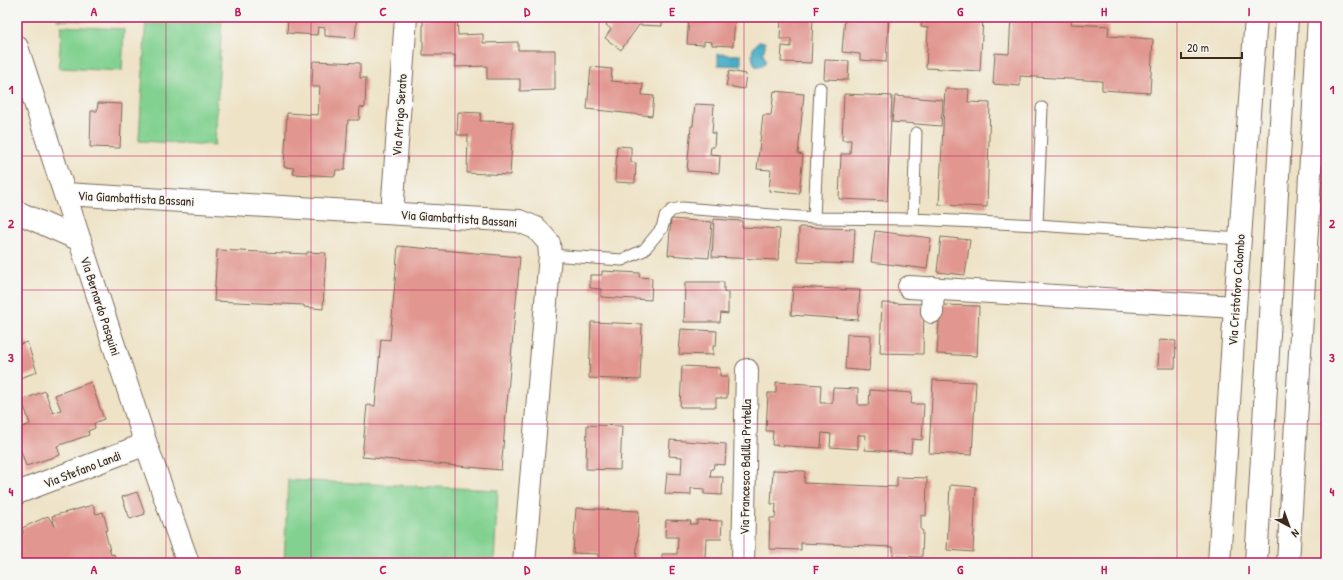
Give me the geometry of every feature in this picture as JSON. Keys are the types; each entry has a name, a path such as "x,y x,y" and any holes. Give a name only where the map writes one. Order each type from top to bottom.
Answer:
{"street":[{"name":"Via Arrigo Serato","path":"392,213 406,17"},
{"name":"Via Cristoforo Colombo","path":"1219,563 1235,307 1256,17"},
{"path":"1256,563 1287,17"},
{"path":"1288,563 1319,17"},
{"name":"Via Bernardo Pasquini","path":"17,48 146,444 188,563"},
{"name":"Via Giambattista Bassani","path":"65,194 519,221 536,228 549,243 550,256 524,563"},
{"path":"17,212 80,240"},
{"path":"909,287 1235,307"},
{"path":"932,312 933,288"},
{"name":"Via Francesco Balilla Pratella","path":"743,563 747,370"},
{"name":"Via Stefano Landi","path":"17,493 146,444"}],"lane":[{"path":"814,218 820,88"},
{"path":"1037,225 1042,108"},
{"path":"913,219 916,133"},
{"path":"550,256 622,260 644,250 662,228 665,217 672,210 682,208 814,218 913,219 1037,225 1240,239"}],"green space":[{"path":"57,17 126,17 126,22 57,20"},
{"path":"146,17 222,17 215,145 139,141"},
{"path":"61,26 124,29 122,71 59,68"},
{"path":"288,480 498,490 494,563 284,563"}],"water":[{"path":"759,42 765,42 763,53 766,60 763,65 755,66 752,53 754,47"},
{"path":"718,54 741,55 741,66 718,65"}],"building":[{"path":"288,17 357,17 355,38 325,36 325,28 318,27 317,35 287,33"},
{"path":"611,17 662,17 662,26 639,25 621,50 605,38 611,29 606,25"},
{"path":"689,17 735,17 733,46 712,45 712,42 704,41 704,45 687,44"},
{"path":"781,17 813,17 811,63 781,62 782,46 791,47 791,39 780,39"},
{"path":"845,17 889,17 886,62 860,60 860,54 842,52"},
{"path":"922,17 983,17 980,71 926,68 928,28 921,27"},
{"path":"1011,17 1072,17 1071,24 1109,26 1108,36 1153,39 1150,93 1102,90 1102,81 1020,76 1020,86 993,84 995,53 1009,54"},
{"path":"423,18 457,18 458,35 483,34 483,43 518,42 518,50 555,50 555,90 520,91 520,79 487,79 487,66 455,67 455,55 423,55"},
{"path":"825,60 849,61 848,80 824,79"},
{"path":"313,61 360,63 360,78 366,78 365,108 360,107 359,120 348,120 345,170 336,170 335,176 293,174 294,168 284,167 287,113 318,115 320,87 312,87"},
{"path":"591,67 612,69 611,81 643,84 642,95 654,96 652,116 587,109"},
{"path":"729,71 746,74 744,89 726,86"},
{"path":"945,89 969,89 968,102 990,103 987,207 939,205"},
{"path":"774,91 804,94 798,154 803,155 799,194 769,191 771,170 757,169 763,115 771,115"},
{"path":"844,94 892,96 887,201 839,199 841,154 850,154 851,140 842,140"},
{"path":"895,96 943,100 941,126 892,122"},
{"path":"98,103 122,104 120,148 90,147 91,111 97,111"},
{"path":"695,104 714,105 712,133 715,133 714,147 711,147 710,154 720,155 719,173 687,171 691,126 693,126"},
{"path":"458,112 481,113 480,121 513,122 510,175 467,173 468,135 457,135"},
{"path":"617,146 631,147 631,162 636,163 635,183 615,182"},
{"path":"671,219 712,222 709,258 668,255"},
{"path":"714,219 742,221 742,227 780,229 778,260 712,257"},
{"path":"799,227 855,229 853,264 798,262"},
{"path":"875,231 931,238 927,269 871,262"},
{"path":"941,237 970,240 965,275 937,272"},
{"path":"398,246 520,257 501,470 362,457 367,405 375,406 381,339 390,340"},
{"path":"217,250 307,254 307,252 326,253 323,309 304,307 304,305 214,301"},
{"path":"602,271 640,273 639,277 652,278 651,300 601,297 601,289 590,288 590,275 602,275"},
{"path":"685,282 724,282 724,292 728,293 728,314 721,313 720,322 684,322"},
{"path":"793,287 860,290 858,320 791,315"},
{"path":"882,303 924,304 923,354 880,353"},
{"path":"940,305 979,306 977,356 937,354"},
{"path":"591,322 642,324 640,380 589,378"},
{"path":"681,329 717,331 716,346 713,346 713,355 679,354"},
{"path":"847,334 871,335 869,371 845,369"},
{"path":"1159,340 1176,341 1175,368 1158,368"},
{"path":"27,342 37,372 17,379 17,345"},
{"path":"682,366 720,368 720,376 728,376 727,398 716,398 716,407 680,407"},
{"path":"933,380 976,382 972,455 929,453"},
{"path":"91,382 104,419 94,423 95,428 88,431 89,435 57,446 60,455 26,466 17,439 17,429 30,424 22,400 45,391 53,413 61,410 55,395"},
{"path":"776,382 821,385 820,403 832,403 833,388 858,389 858,405 869,405 870,390 912,393 911,404 924,404 922,440 912,439 911,453 865,450 866,435 858,435 858,449 830,447 831,434 822,433 821,448 772,445 773,431 766,431 768,393 776,393"},
{"path":"587,425 622,426 620,470 586,469"},
{"path":"670,440 726,444 725,465 714,464 713,469 711,469 710,477 723,477 722,495 704,494 704,489 691,488 691,495 665,494 667,473 681,474 682,457 669,456"},
{"path":"773,470 805,471 804,483 897,487 897,477 927,478 926,516 921,515 921,530 923,531 922,557 893,556 893,547 801,543 801,550 769,549 770,518 775,518 776,504 771,504"},
{"path":"950,485 976,487 973,552 947,550"},
{"path":"137,492 145,514 130,519 122,497"},
{"path":"93,505 96,514 103,512 108,530 105,531 111,555 114,554 117,563 17,563 17,545 19,544 17,542 17,537 24,533 22,528 48,516 55,527 52,516"},
{"path":"576,508 639,511 636,562 598,560 598,554 573,553"},
{"path":"666,520 691,521 690,524 697,524 697,520 722,521 721,539 706,539 705,558 721,559 721,563 662,563 662,554 677,554 678,537 665,537"}]}
